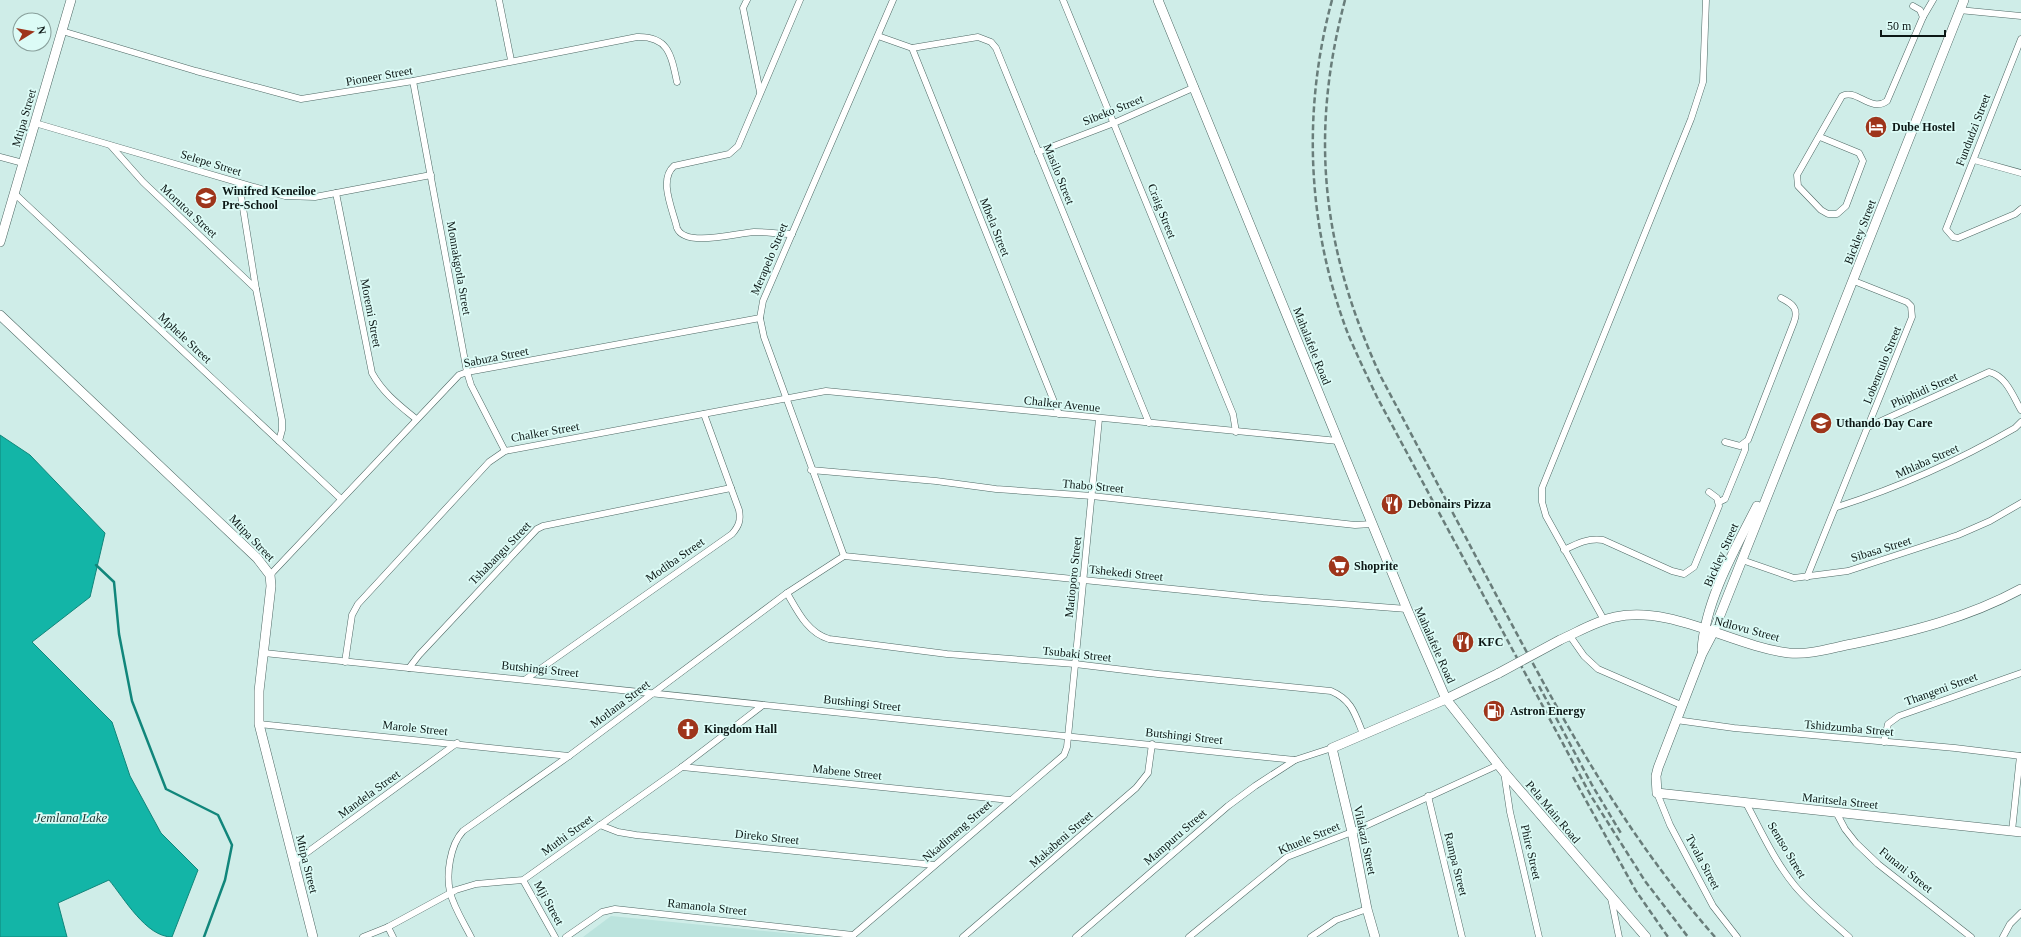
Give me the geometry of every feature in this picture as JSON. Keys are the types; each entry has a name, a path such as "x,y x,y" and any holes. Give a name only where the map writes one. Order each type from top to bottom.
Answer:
{"street":[{"name":"Mtipa Street","path":"0,242 71,0"},
{"path":"499,0 511,60"},
{"path":"747,0 744,8 760,92"},
{"path":"792,234 753,232 701,238 684,236 679,233 677,228 666,184 669,170 674,166 729,154 738,146 800,0"},
{"name":"Merapelo Street","path":"844,556 785,398 764,337 760,318 763,301 878,36 892,0"},
{"name":"Craig Street","path":"1062,0 1233,414 1236,432"},
{"name":"Mahalafele Road","path":"1158,0 1195,87 1407,610 1446,699"},
{"path":"1604,620 1546,516 1542,502 1542,488 1691,119 1703,82 1706,0"},
{"path":"1820,137 1859,153 1863,161 1846,206 1836,214 1825,214 1798,186 1796,181 1797,175 1820,137 1839,100 1845,94 1875,105 1882,104 1887,101 1923,17 1933,0"},
{"name":"Bickley Street","path":"1657,793 1657,772 1681,705 1702,654 1713,633 1776,471 1854,281 1964,0"},
{"path":"1913,6 1920,10 1923,17"},
{"path":"1960,10 2021,16"},
{"name":"Pioneer Street","path":"62,31 210,75 301,99 413,81 511,60 636,36 650,36 659,40 671,57 677,82"},
{"name":"Masilo Street","path":"878,36 912,48 978,37 991,42 996,48 1149,423"},
{"name":"Fundudzi Street","path":"2021,39 1946,229 1952,237 1958,238 2015,214 2021,209"},
{"name":"Mbela Street","path":"912,48 1059,414"},
{"name":"Monnakgotla Street","path":"413,81 467,372 471,385 505,451"},
{"name":"Sibeko Street","path":"1038,152 1114,123 1195,87"},
{"name":"Selepe Street","path":"35,123 239,183 285,196 299,198 336,193 431,175"},
{"name":"Morutoa Street","path":"110,145 143,182 256,289"},
{"path":"0,157 23,163"},
{"path":"1974,160 2021,173"},
{"path":"239,183 256,289 282,420 282,430 279,440"},
{"name":"Moremi Street","path":"336,193 372,373 379,385 393,400 416,419"},
{"name":"Mphele Street","path":"15,194 341,499"},
{"name":"Lobenculo Street","path":"1807,577 1868,427 1912,313 1907,302 1854,281"},
{"path":"1719,502 1725,499 1745,450 1745,443 1796,316 1794,306 1781,298"},
{"name":"Mtipa Street","path":"0,315 257,558 270,575 264,653 259,691 259,724 313,937"},
{"name":"Sabuza Street","path":"270,575 459,375 467,372 760,318"},
{"name":"Phiphidi Street","path":"1868,427 1990,372 2003,380 2021,410"},
{"name":"Chalker Avenue","path":"785,398 822,391 841,392 1099,419 1338,441"},
{"name":"Chalker Street","path":"346,662 352,615 358,604 489,462 505,451 785,398"},
{"name":"Modiba Street","path":"526,679 732,534 737,528 740,517 704,414"},
{"name":"Matioporo Street","path":"1068,737 1099,419"},
{"name":"Mhlaba Street","path":"1836,507 1873,495 1943,467 1984,446 2021,422"},
{"path":"1725,442 1740,446 1745,443"},
{"name":"Thabo Street","path":"811,470 936,481 996,489 1092,496 1355,525 1372,524"},
{"name":"Bickley Street","path":"1702,654 1704,630 1726,570 1750,519 1776,471"},
{"name":"Tshabangu Street","path":"409,668 419,655 532,535 543,526 731,488"},
{"path":"1564,550 1581,541 1593,539 1603,540 1672,571 1684,574 1694,567 1718,509 1719,502 1713,494 1709,492"},
{"name":"Sibasa Street","path":"1742,560 1794,578 1868,566 1975,528 2021,503"},
{"name":"Tshekedi Street","path":"844,556 1255,597 1407,610"},
{"name":"Motlana Street","path":"450,892 449,873 453,848 459,836 787,594 844,556"},
{"name":"Ndlovu Street","path":"1499,673 1560,640 1604,620 1624,616 1648,615 1763,648 1789,653 1812,652 1955,619 1999,602 2021,589"},
{"name":"Tsubaki Street","path":"787,594 810,628 816,634 829,639 947,654 1075,664 1158,674 1331,691 1346,699 1363,734"},
{"path":"1570,636 1584,656 1598,669 1681,705"},
{"name":"Butshingi Street","path":"264,653 1295,760 1332,748 1446,699 1499,673"},
{"name":"Thangeni Street","path":"1884,742 1888,724 1899,716 2021,673"},
{"name":"Pela Main Road","path":"1446,699 1498,765 1646,937"},
{"name":"Muthi Street","path":"523,880 682,767 763,705"},
{"name":"Tshidzumba Street","path":"1676,720 1734,728 2020,756"},
{"name":"Marole Street","path":"259,724 457,743 569,756"},
{"name":"Nkadimeng Street","path":"852,936 1064,755 1068,737"},
{"name":"Mandela Street","path":"294,862 457,743"},
{"name":"Makabeni Street","path":"963,937 1136,788 1148,773 1152,744"},
{"name":"Vilakazi Street","path":"1332,748 1352,832 1367,909 1375,937"},
{"path":"2016,832 2020,756"},
{"name":"Mampuru Street","path":"1076,937 1228,806 1255,786 1295,760"},
{"name":"Khuele Street","path":"1189,937 1283,860 1352,832 1498,765"},
{"name":"Mabene Street","path":"682,767 1010,800"},
{"name":"Phire Street","path":"1504,772 1510,812 1539,937"},
{"name":"Maritsela Street","path":"1657,793 2016,832"},
{"name":"Twala Street","path":"1657,793 1670,825 1707,894 1721,918 1737,937"},
{"name":"Rampa Street","path":"1428,796 1462,937"},
{"name":"Sentso Street","path":"1746,803 1783,870 1794,886 1811,904 1849,937"},
{"name":"Funani Street","path":"1836,812 1849,836 1873,858 1971,937"},
{"name":"Direko Street","path":"600,825 618,832 636,835 934,865"},
{"path":"363,937 388,926 450,892 476,884 523,880"},
{"name":"Mji Street","path":"523,880 555,937"},
{"path":"450,892 471,937"},
{"path":"1611,898 1619,937"},
{"name":"Ramanola Street","path":"566,937 602,912 615,909 852,936"},
{"path":"1311,937 1336,920 1367,909"},
{"path":"2003,937 2010,924 2021,913"},
{"path":"388,926 393,937"}],"shaded area":[{"path":"611,916 825,937 583,937"}],"water":[{"name":"Jemlana Lake","path":"0,435 30,455 105,533 90,597 32,642 112,722 130,776 161,833 198,870 172,937 153,931 145,924 136,915 109,880 58,903 67,937 0,937"}],"waterway":[{"path":"96,565 114,582 119,634 132,701 166,789 218,815 232,845 225,880 204,937"}],"railway":[{"path":"1332,0 1322,42 1316,84 1313,126 1313,168 1317,210 1324,252 1334,293 1348,334 1377,397 1591,796 1645,881 1688,937"},
{"path":"1345,0 1334,50 1327,98 1325,145 1327,192 1334,237 1345,283 1361,330 1381,377 1510,621 1579,745 1628,824 1684,900 1715,937"},
{"path":"1539,686 1592,785 1622,835"},
{"path":"1573,777 1636,891 1668,937"}],"place":[{"name":"Dube Hostel","path":"1876,127"},
{"name":"Winifred Keneiloe Pre-School","path":"206,198"},
{"name":"Uthando Day Care","path":"1821,423"},
{"name":"Debonairs Pizza","path":"1392,504"},
{"name":"Shoprite","path":"1339,566"},
{"name":"KFC","path":"1463,642"},
{"name":"Astron Energy","path":"1494,711"},
{"name":"Kingdom Hall","path":"688,729"}]}
